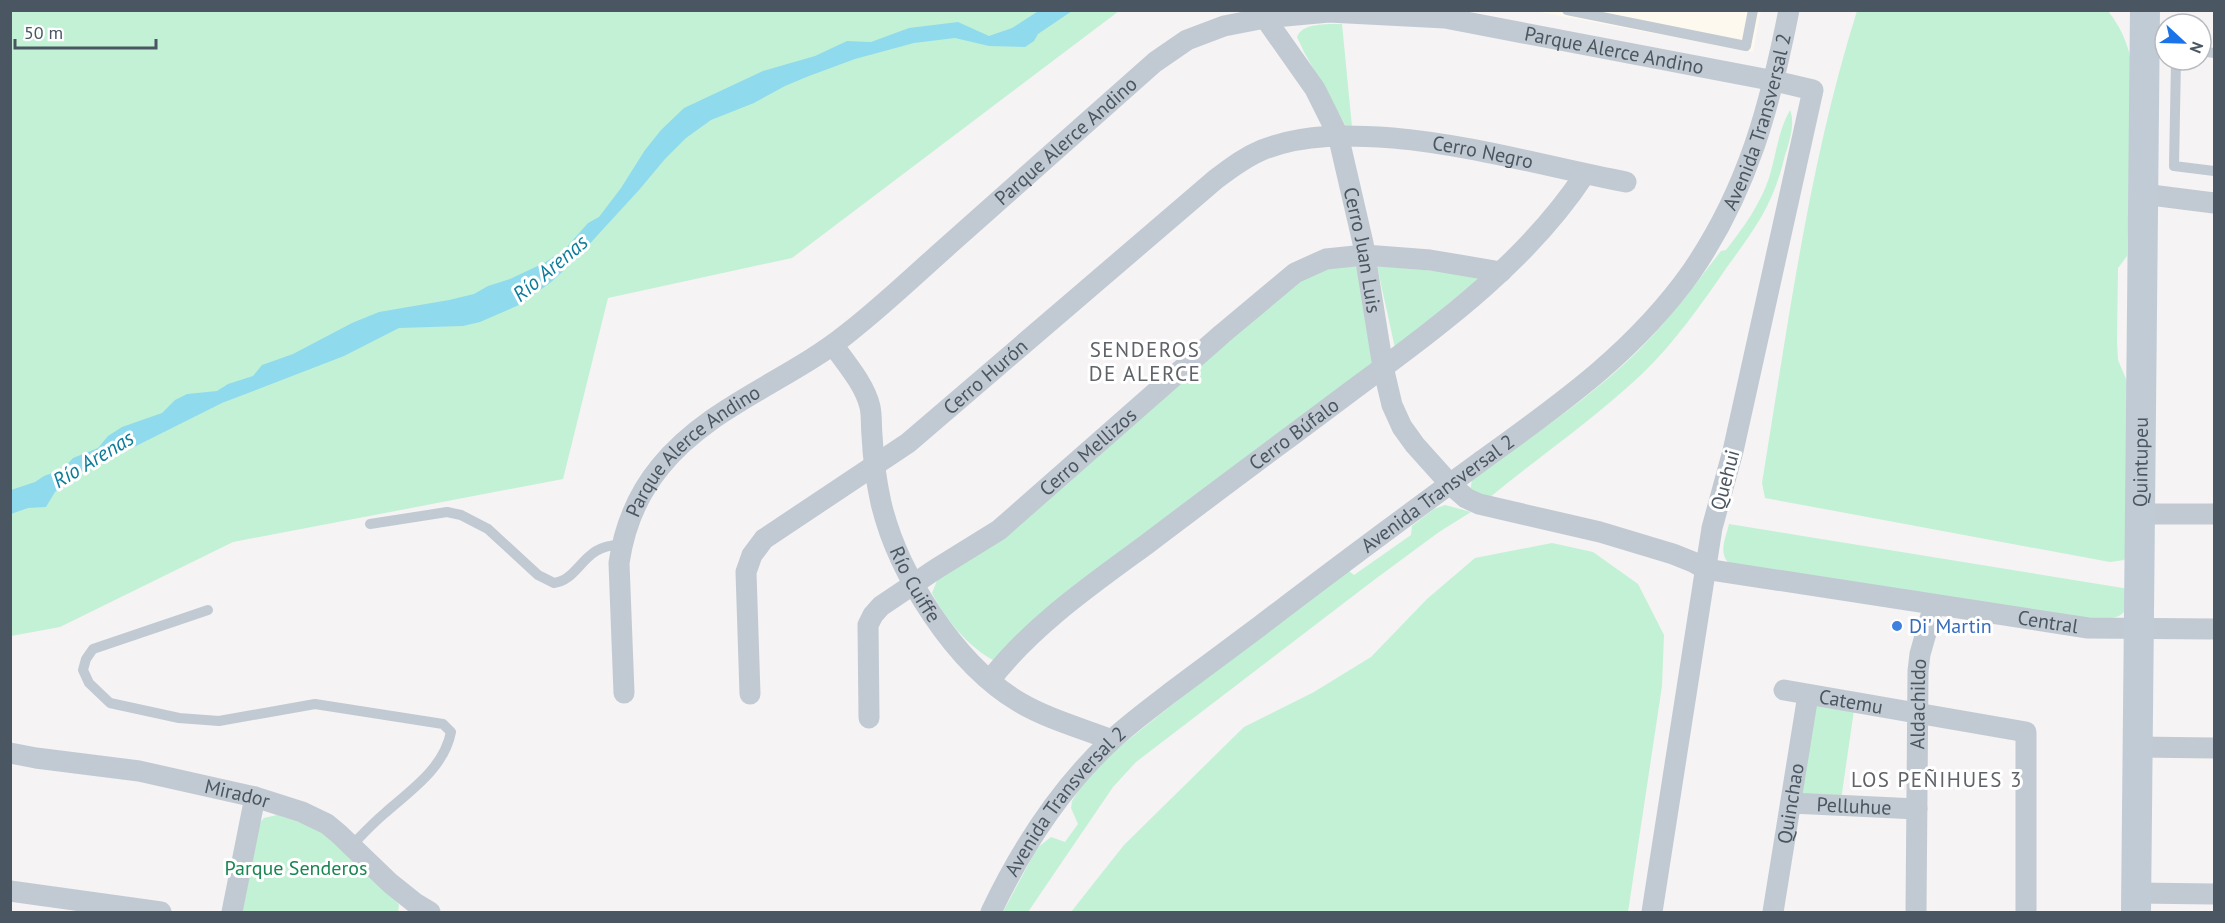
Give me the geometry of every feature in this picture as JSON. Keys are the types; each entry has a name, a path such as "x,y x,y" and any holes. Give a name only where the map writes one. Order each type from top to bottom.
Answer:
{"street":[{"name":"Avenida Transversal 2","path":"991,912 1012,871 1040,825 1073,781 1112,740 1282,609 1593,378 1632,343 1674,295 1707,247 1733,199 1756,143 1775,81 1789,10"},
{"name":"Quintupeu","path":"2136,903 2143,194 2150,42 2145,10"},
{"name":"Parque Alerce Andino","path":"624,693 620,563 622,545 633,512 648,484 671,455 720,415 833,345 1170,51 1206,32 1265,18 1329,12 1445,18 1775,81"},
{"name":"Cerro Juan Luis","path":"1265,18 1315,89 1338,135 1365,255 1383,368 1392,405 1402,427 1426,459 1466,498 1479,504 1620,538 1673,554 1705,569"},
{"name":"Quehui","path":"1652,912 1712,528 1733,451 1813,90 1775,81"},
{"name":"Cerro Negro","path":"1338,135 1436,142 1626,182"},
{"name":"Cerro Hurón","path":"750,694 746,572 752,555 764,539 875,466 923,431 1232,167 1245,158 1278,145 1338,135"},
{"name":"Cerro Búfalo","path":"990,680 1013,652 1070,601 1383,368 1471,299 1545,228 1565,205 1585,174"},
{"path":"2143,194 2214,203"},
{"name":"Cerro Mellizos","path":"869,718 868,626 873,615 881,606 999,531 1295,273 1326,259 1365,255 1430,260 1501,272"},
{"name":"Río Cuiffe","path":"833,345 859,383 870,407 875,466 888,527 896,549 914,583 949,637 990,680 1017,701 1041,713 1112,740"},
{"path":"2140,514 2214,514"},
{"name":"Central","path":"1705,569 2088,628 2214,629"},
{"name":"Aldachildo","path":"1916,912 1920,654 1934,605"},
{"name":"Catemu","path":"1785,690 2026,732 2026,912"},
{"name":"Quinchao","path":"1773,912 1808,695"},
{"path":"2138,747 2214,748"},
{"name":"Mirador","path":"10,753 139,771 255,796 314,817 352,845 417,909"},
{"path":"232,912 255,796"},
{"name":"Pelluhue","path":"1791,802 1917,809"},
{"path":"10,891 161,912"},
{"path":"2136,903 2214,894"}],"lane":[{"path":"1567,10 1746,45 1753,10"},
{"path":"2176,72 2174,166 2214,171"},
{"path":"370,524 447,512 461,515 488,529 538,576 554,583 565,579 600,547 611,544 622,545"},
{"path":"208,610 93,649 86,659 83,670 89,683 110,703 179,718 219,721 315,704 443,724 451,732 448,747 419,786 384,814 352,845"}],"shaded area":[{"path":"1534,11 1761,11 1753,52"}],"green space":[{"path":"11,11 1119,11 792,258 608,298 563,479 233,542 60,627 11,636"},
{"path":"1857,11 2108,11 2119,26 2129,52 2133,80 2127,256 2118,268 2118,360 2129,386 2128,550 2124,560 2110,562 1765,498 1762,483 1801,245 1840,68"},
{"path":"1342,24 1352,127 1347,128 1297,37 1306,28"},
{"path":"1790,110 1791,135 1780,175 1762,216 1677,336 1624,391 1489,498 1470,491 1472,480 1579,402 1620,368 1661,327 1721,251 1726,250 1761,198"},
{"path":"1354,265 1358,269 1374,363 995,661 967,641 944,613 932,593 938,578 1307,272"},
{"path":"1377,266 1483,275 1395,348"},
{"path":"1445,505 1471,512 1439,532 1374,580 1136,762 1113,787 1028,912 1003,912 1037,848 1051,837 1065,842 1078,824 1071,808 1072,801 1107,757 1188,692 1349,571 1354,575 1411,535 1412,526 1434,509"},
{"path":"1729,524 2129,589 2126,609 2120,615 2100,620 1729,563 1723,550"},
{"path":"1552,543 1593,552 1638,584 1664,635 1662,686 1628,912 1071,912 1124,845 1244,727 1314,692 1371,657 1427,599 1475,558"},
{"path":"1819,705 1854,710 1841,800 1807,799 1800,792 1815,707"},
{"name":"Parque Senderos","path":"277,815 308,825 323,833 395,899 399,905 398,912 241,912 259,824 264,818"}],"water":[{"name":"Río Arenas","path":"1040,10 1072,11 1038,34 1034,41 1025,47 989,46 955,38 914,43 855,59 809,76 754,103 711,120 686,138 665,159 573,262 550,283 519,305 480,322 463,326 399,328 344,356 222,403 136,446 120,450 72,478 55,492 46,507 28,508 11,514 11,490 63,469 73,458 98,448 108,436 122,427 162,413 175,400 187,394 217,391 228,384 253,376 262,365 293,354 352,323 379,312 474,294 544,263 564,250 588,223 599,217 645,150 661,130 684,108 763,71 815,56 847,41 871,42 909,28 958,22 989,36 1012,28"}],"place":[{"name":"Di' Martin","path":"1897,626"}],"district":[{"name":"SENDEROS DE ALERCE","path":"1145,361"},
{"name":"LOS PEÑIHUES 3","path":"1937,779"}]}
